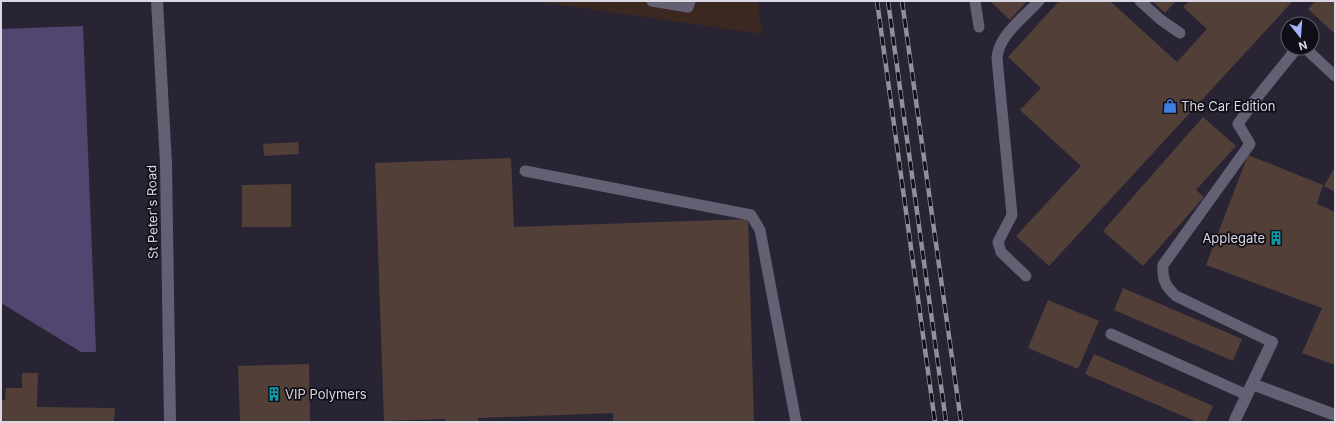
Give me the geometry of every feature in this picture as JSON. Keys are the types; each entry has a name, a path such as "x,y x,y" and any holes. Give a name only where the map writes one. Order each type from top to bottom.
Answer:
{"street":[{"name":"St Peter's Road","path":"157,1 166,164 170,422"},
{"path":"1235,421 1272,342"},
{"path":"1250,390 1335,415"}],"lane":[{"path":"652,1 688,7 690,1"},
{"path":"975,1 979,27"},
{"path":"1026,276 1001,252 998,242 1012,215 997,51 1002,40 1039,1"},
{"path":"1140,1 1161,20 1180,33"},
{"path":"1272,342 1176,296 1167,288 1162,277 1163,265 1250,144 1238,124 1255,100 1291,56"},
{"path":"1314,56 1335,76"},
{"path":"525,171 751,215 760,230 796,422"},
{"path":"1111,334 1250,390"}],"shaded area":[{"path":"534,1 758,1 762,34"},
{"path":"83,26 96,352 81,352 1,303 1,29"}],"building":[{"path":"990,1 1027,1 1010,20"},
{"path":"1059,1 1110,1 1177,62 1207,29 1183,7 1189,1 1293,1 1049,266 1016,236 1081,166 1020,110 1041,88 1008,57"},
{"path":"1152,1 1176,1 1165,13"},
{"path":"1315,1 1335,1 1335,34 1320,20 1320,16 1316,16 1308,9"},
{"path":"1203,117 1236,146 1196,190 1204,197 1143,266 1103,231"},
{"path":"298,142 299,154 264,156 263,144"},
{"name":"Applegate","path":"1248,155 1323,185 1317,204 1335,212 1335,365 1302,353 1322,308 1206,265"},
{"path":"511,158 514,227 748,219 754,422 613,422 613,413 478,418 478,422 445,422 445,419 384,421 375,163"},
{"path":"1335,167 1335,192 1324,186"},
{"path":"291,184 291,227 242,227 242,185"},
{"path":"1123,288 1242,339 1233,361 1114,310"},
{"path":"1048,300 1099,321 1078,369 1028,348"},
{"path":"1094,354 1213,406 1206,422 1197,422 1085,374"},
{"name":"VIP Polymers","path":"309,364 310,422 240,422 238,366"},
{"path":"22,373 38,373 37,407 115,408 114,422 1,422 1,400 5,400 6,388 22,388"}],"railway":[{"path":"877,1 935,422"},
{"path":"888,1 946,422"},
{"path":"902,1 961,422"}],"place":[{"name":"The Car Edition","path":"1170,106"},
{"name":"Applegate","path":"1276,238"},
{"name":"VIP Polymers","path":"274,394"}]}
